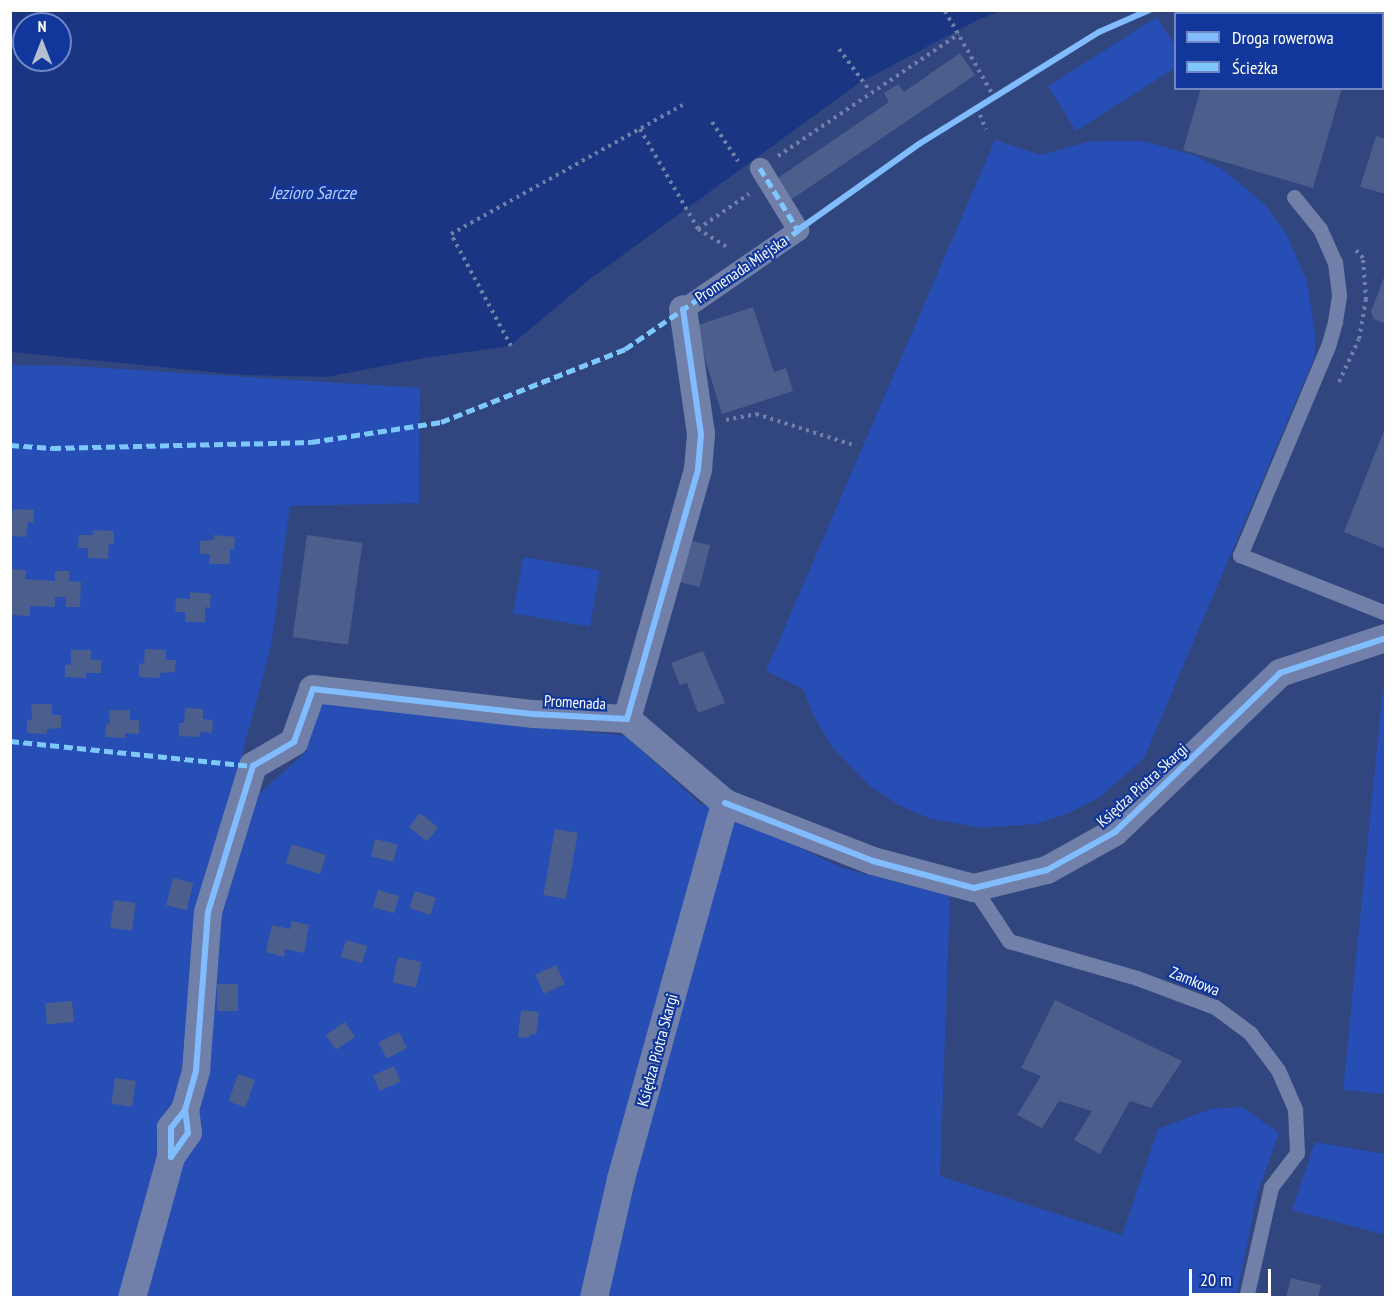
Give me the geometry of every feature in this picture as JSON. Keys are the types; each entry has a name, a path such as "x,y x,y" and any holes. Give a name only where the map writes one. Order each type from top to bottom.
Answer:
{"street":[{"name":"Promenada Miejska","path":"683,309 798,230 762,180"},
{"name":"Promenada","path":"132,1298 171,1157 188,1133 185,1110 196,1071 208,912 253,766 294,742 313,689 534,714 627,719 698,469 699,425 683,309"},
{"name":"Księdza Piotra Skargi","path":"627,719 724,803 873,861 974,888 1047,870 1115,832 1280,673 1386,638"},
{"name":"Księdza Piotra Skargi","path":"594,1298 621,1179 724,803"}],"lane":[{"path":"1294,197 1320,229 1335,262 1339,296 1328,346 1240,555 1386,613"},
{"name":"Zamkowa","path":"974,888 1009,941 1137,978 1215,1007 1250,1033 1278,1070 1295,1109 1297,1153 1271,1187 1246,1298"}],"path":[{"path":"945,11 994,97"},
{"path":"698,229 870,92 959,34"},
{"path":"839,49 870,92"},
{"path":"511,346 451,234 683,105"},
{"path":"977,108 986,129"},
{"path":"712,122 762,180"},
{"path":"640,129 698,229 731,249"},
{"path":"1320,229 1341,232 1363,258 1366,300 1359,339 1335,390"},
{"path":"699,425 756,414 856,446"}],"shaded area":[{"path":"1157,17 1174,44 1174,69 1076,131 1048,86"},
{"path":"995,140 1040,155 1091,141 1143,141 1194,155 1225,171 1265,205 1286,233 1307,281 1315,333 1315,356 1144,758 1100,797 1069,813 1035,824 983,828 931,819 899,805 870,786 833,748 815,718 803,689 766,671"},
{"path":"11,365 73,366 420,388 419,503 290,506 271,647 237,773 260,793 306,752 320,704 626,736 700,804 734,816 842,868 950,896 940,1176 1122,1235 1158,1129 1211,1109 1242,1107 1279,1133 1258,1192 1236,1297 11,1298"},
{"path":"523,557 600,571 590,627 513,613"},
{"path":"1383,688 1386,689 1385,1094 1343,1090"},
{"path":"1315,1142 1385,1154 1385,1235 1292,1210"}],"water":[{"name":"Jezioro Sarcze","path":"11,10 1000,11 976,21 859,83 590,279 510,346 424,358 327,377 241,375 11,352"}],"building":[{"path":"1306,10 1359,10 1365,12 1306,12"},
{"path":"960,53 975,75 792,199 778,178 889,102 884,93 898,84 904,92"},
{"path":"1200,90 1341,90 1313,188 1183,150"},
{"path":"1376,136 1386,139 1386,194 1360,187"},
{"path":"1386,272 1386,324 1374,319 1371,312"},
{"path":"753,307 774,372 786,368 793,391 722,414 695,326"},
{"path":"1386,428 1386,549 1344,532"},
{"path":"13,509 34,510 33,523 28,522 26,537 10,536"},
{"path":"93,530 114,531 114,544 109,544 108,559 88,558 88,548 78,548 79,535 93,535"},
{"path":"214,535 235,537 234,550 230,549 230,564 209,564 210,554 200,554 200,541 214,540"},
{"path":"307,535 362,543 348,645 293,637"},
{"path":"681,538 710,545 700,587 671,580"},
{"path":"10,569 26,570 25,579 55,581 55,571 69,571 69,581 81,582 80,607 66,607 66,597 55,597 55,607 30,606 30,616 10,615"},
{"path":"190,592 211,594 210,608 205,607 205,622 185,622 185,612 175,612 176,598 190,599"},
{"path":"145,649 166,650 166,660 176,660 175,672 160,673 160,678 139,677 139,663 144,664"},
{"path":"71,650 91,650 91,660 101,660 101,673 86,673 86,678 65,677 65,664 71,665"},
{"path":"703,651 725,703 698,713 687,683 680,685 671,663"},
{"path":"31,704 52,704 52,715 61,715 61,728 47,729 47,734 27,733 27,720 32,720"},
{"path":"185,708 203,709 203,719 213,720 212,733 200,732 200,737 179,736 179,723 184,723"},
{"path":"109,710 130,710 130,720 139,720 139,734 125,733 125,738 105,737 106,724 110,725"},
{"path":"420,813 438,827 427,841 409,827"},
{"path":"555,829 578,833 566,899 543,895"},
{"path":"375,839 397,844 393,862 371,857"},
{"path":"292,844 326,855 320,874 286,863"},
{"path":"173,878 193,883 187,910 166,905"},
{"path":"378,890 399,896 394,913 373,907"},
{"path":"415,891 436,898 430,915 409,908"},
{"path":"114,900 136,903 132,931 110,928"},
{"path":"292,921 309,925 304,953 285,949 284,957 266,952 272,925 290,929"},
{"path":"346,940 367,946 362,963 341,957"},
{"path":"398,957 421,962 416,987 393,982"},
{"path":"556,965 565,984 544,994 535,975"},
{"path":"217,984 238,984 238,1011 217,1011"},
{"path":"1055,1000 1182,1061 1151,1108 1130,1101 1100,1154 1074,1140 1092,1111 1059,1101 1042,1128 1017,1115 1041,1076 1021,1068"},
{"path":"72,1001 74,1022 47,1024 45,1003"},
{"path":"521,1010 539,1012 536,1035 530,1034 529,1038 518,1037"},
{"path":"345,1022 355,1037 336,1050 326,1035"},
{"path":"399,1032 407,1048 387,1058 379,1042"},
{"path":"394,1066 401,1082 380,1091 373,1075"},
{"path":"238,1074 255,1080 246,1107 229,1101"},
{"path":"115,1078 136,1081 132,1107 111,1104"},
{"path":"1291,1278 1321,1285 1318,1298 1286,1298"}],"marked path":[{"path":"760,168 798,230"},
{"path":"10,445 52,448 311,442 441,422 625,349 803,227"},
{"path":"10,741 253,766"}],"cycle path":[{"path":"798,230 919,144 1099,32 1149,10"},
{"path":"185,1110 171,1128 171,1157 188,1133 185,1110 196,1071 208,912 253,766 294,742 313,689 534,714 627,719 698,469 701,434 683,309"},
{"path":"725,803 873,861 974,888 1047,870 1115,832 1280,673 1386,638"}]}
